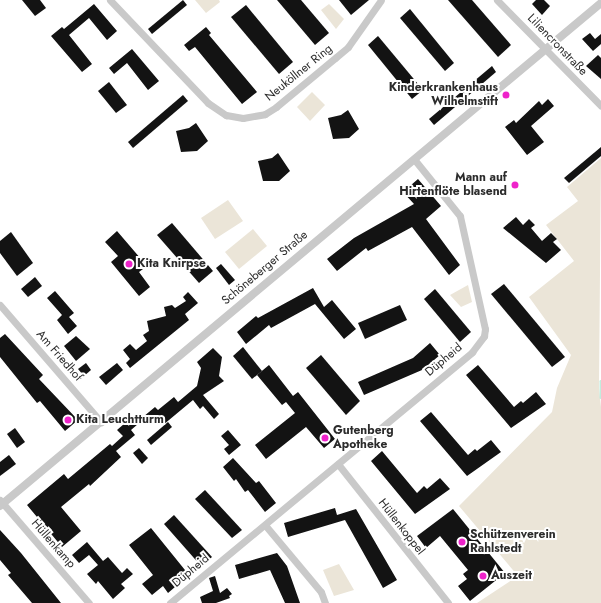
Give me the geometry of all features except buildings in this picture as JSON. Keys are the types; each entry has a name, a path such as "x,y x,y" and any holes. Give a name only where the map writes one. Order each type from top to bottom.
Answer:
{"street":[{"name":"Neuköllner Ring","path":"110,0 208,103 226,115 243,118 265,114 276,107 348,47 380,0"},
{"name":"Liliencronstraße","path":"497,0 601,106"},
{"name":"Schöneberger Straße","path":"1,503 601,3"},
{"name":"Düpheid","path":"170,603 472,352 485,332 460,216 414,159"},
{"name":"Am Friedhof","path":"0,305 100,422"},
{"name":"Hüllenkoppel","path":"338,464 448,603"},
{"name":"Hüllenkamp","path":"1,503 89,603"},
{"path":"265,525 321,592 325,603"}],"shaded area":[{"path":"195,0 219,0 220,2 206,13"},
{"path":"329,4 344,19 336,29 321,10"},
{"path":"312,92 325,105 310,121 297,107"},
{"path":"601,158 599,388 601,407 601,603 477,603 518,576 459,506 552,412 557,388 571,355 529,297 574,261 546,225 578,201 567,187"},
{"path":"228,200 243,221 215,239 201,218"},
{"path":"253,229 267,246 239,269 225,252"},
{"path":"468,285 472,302 461,307 450,295"},
{"path":"339,564 354,590 334,596 323,570"}],"waterway":[{"path":"601,381 601,397"}],"place":[{"name":"Kinderkrankenhaus Wilhelmstift","path":"506,95"},
{"name":"Mann auf Hirtenflöte blasend","path":"515,185"},
{"name":"Kita Knirpse","path":"129,264"},
{"name":"Kita Leuchtturm","path":"68,420"},
{"name":"Gutenberg Apotheke","path":"325,438"},
{"name":"Schützenverein Rahlstedt","path":"462,542"},
{"name":"Auszeit","path":"483,576"}]}
